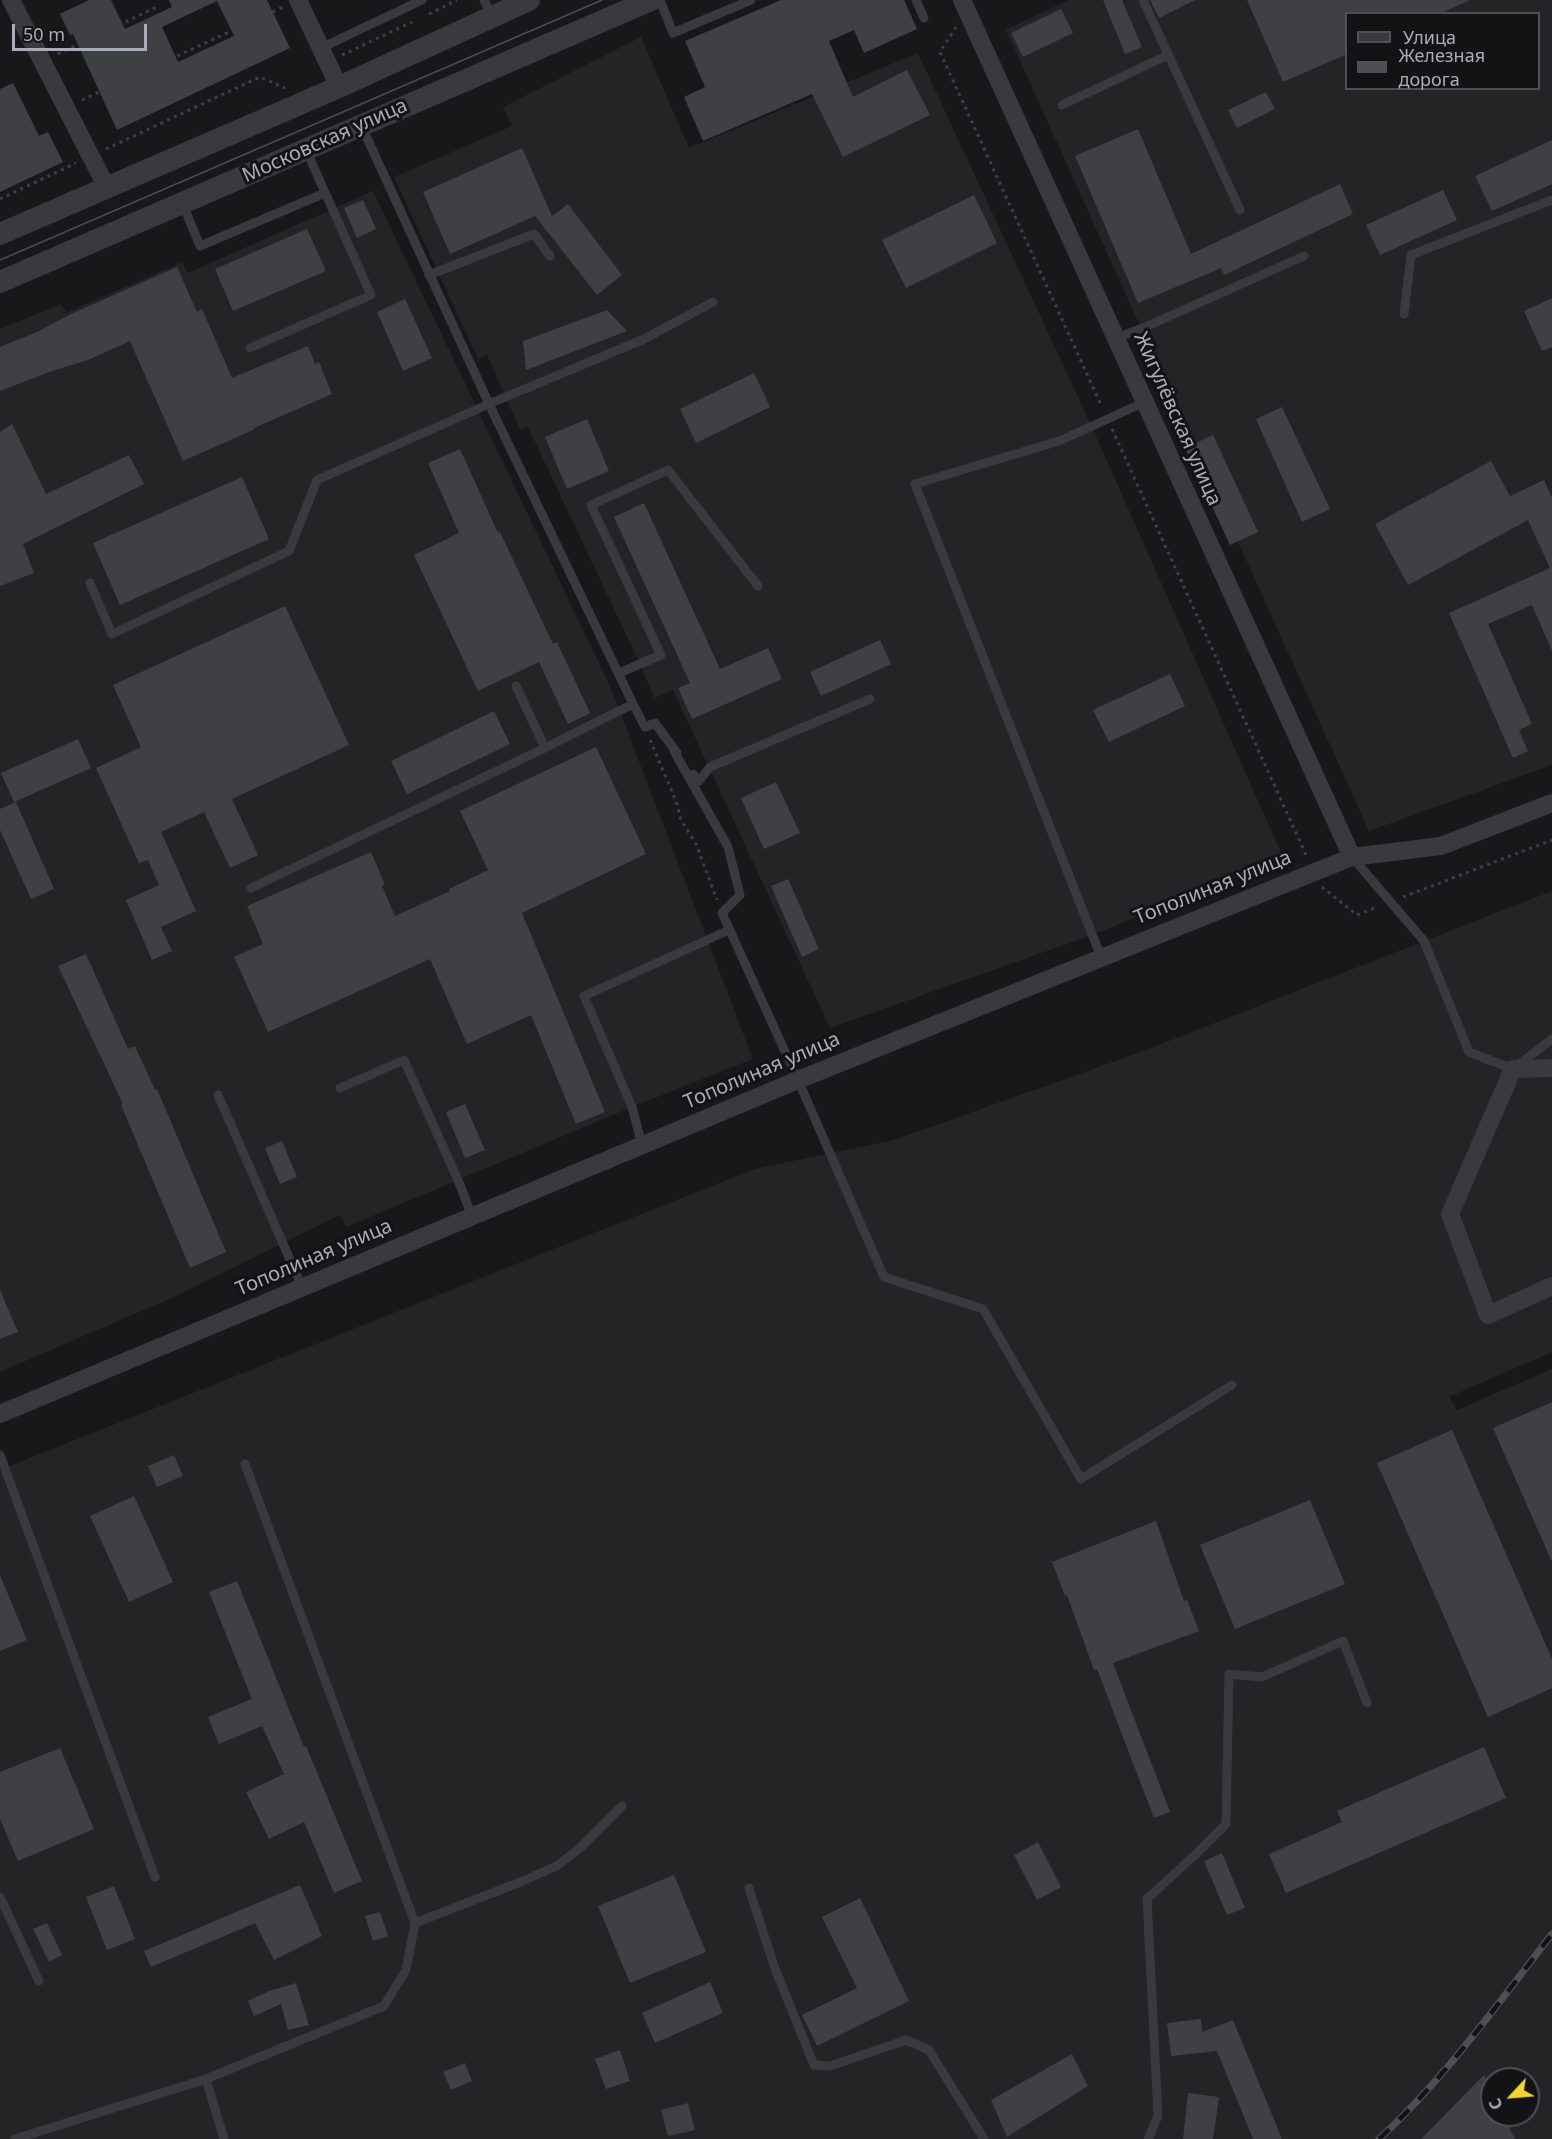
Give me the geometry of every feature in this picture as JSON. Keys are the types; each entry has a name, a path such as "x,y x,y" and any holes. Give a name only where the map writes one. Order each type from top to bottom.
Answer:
{"street":[{"path":"11,0 107,188"},
{"path":"0,234 339,87 488,8 529,0"},
{"name":"Московская улица","path":"0,282 651,0"},
{"name":"Жигулёвская улица","path":"962,0 1352,857"},
{"path":"292,3 324,55 339,87"},
{"name":"Тополиная улица","path":"0,1414 798,1080 1352,857 1441,846 1552,803"},
{"path":"1552,1068 1513,1069 1450,1214 1488,1315 1552,1286"}],"lane":[{"path":"324,55 422,0"},
{"path":"660,0 674,33 751,0"},
{"path":"917,0 924,18"},
{"path":"1143,0 1240,210"},
{"path":"1062,105 1168,55"},
{"path":"362,126 489,404 633,704 645,727 655,723 674,751 728,847 740,895 722,913 884,1277 983,1309 1081,1479 1232,1385"},
{"path":"250,348 371,295 306,150"},
{"path":"182,204 201,246 325,193"},
{"path":"1404,314 1411,255 1551,203"},
{"path":"429,275 534,234 550,256"},
{"path":"1116,338 1304,256"},
{"path":"90,583 112,634 289,551 317,480 644,339 713,302"},
{"path":"1101,957 915,484 1059,441 1144,402"},
{"path":"619,673 661,655 591,505 668,470 758,586"},
{"path":"516,686 545,748"},
{"path":"674,751 699,781 710,766 870,699"},
{"path":"251,888 633,704"},
{"path":"1352,857 1424,941 1469,1053 1513,1069 1552,1039"},
{"path":"642,1145 632,1107 584,996 729,930"},
{"path":"340,1088 404,1060 472,1216"},
{"path":"218,1095 302,1287"},
{"path":"0,1455 155,1877"},
{"path":"15,2139 206,2079 384,2006 406,1970 415,1923 245,1464"},
{"path":"1148,2139 1158,2116 1147,1899 1226,1824 1229,1674 1262,1677 1343,1641 1367,1703"},
{"path":"415,1923 558,1865 580,1848 622,1806"},
{"path":"749,1888 774,1966 814,2065 830,2066 906,2040 929,2050 984,2139"},
{"path":"0,1897 39,1981"},
{"path":"206,2079 224,2139"}],"path":[{"path":"424,16 457,0"},
{"path":"81,101 292,3"},
{"path":"57,54 157,7"},
{"path":"324,55 414,21"},
{"path":"0,199 260,77 291,91"},
{"path":"645,727 676,801 681,820 696,844 722,913"}],"shaded area":[{"path":"1069,0 1552,0 1552,765 1369,831 1006,30"},
{"path":"641,37 689,148 918,53 1092,427 1283,857 1092,935 830,1028 673,690 654,698 528,427 520,430 487,355 478,359 394,177 512,126 503,107"},
{"path":"373,191 611,688 753,1059 346,1227 340,1215 174,1297 0,1372 0,329 61,304 66,313 182,262 188,273"},
{"path":"1552,891 1552,1352 1449,1397 1457,1410 1552,1369 1552,2139 0,2139 0,1470 754,1169 894,1140 1138,1053"}],"building":[{"path":"89,0 111,0 125,29 172,7 169,0 267,0 290,48 117,130 73,34 70,35 60,14","holes":["217,1 234,36 178,62 162,27"]},
{"path":"781,0 904,0 917,29 864,53 854,30 829,41 853,97 907,70 930,115 843,157 812,94 703,141 684,97 705,87 685,41"},
{"path":"1103,0 1122,0 1142,47 1125,54"},
{"path":"1150,0 1195,0 1159,18"},
{"path":"1247,0 1470,0 1443,12 1345,12 1345,55 1283,82"},
{"path":"1061,9 1073,33 1023,57 1011,33"},
{"path":"13,83 39,136 48,132 63,162 0,192 0,89"},
{"path":"1266,92 1275,109 1237,128 1228,110"},
{"path":"1138,129 1191,254 1340,184 1353,214 1224,275 1221,268 1138,303 1075,156"},
{"path":"1552,140 1552,184 1492,211 1475,176"},
{"path":"522,148 552,216 568,204 622,275 597,295 535,216 450,254 423,192"},
{"path":"1443,190 1457,220 1380,255 1366,225"},
{"path":"974,195 997,243 906,288 882,240"},
{"path":"363,200 376,229 357,238 344,208"},
{"path":"307,229 326,271 233,311 215,269"},
{"path":"177,267 197,312 202,309 232,378 308,346 315,364 319,362 332,394 183,461 130,341 88,360 0,391 0,347"},
{"path":"1552,298 1552,347 1542,351 1524,311"},
{"path":"405,299 432,358 403,371 377,312"},
{"path":"607,310 627,331 526,370 523,341"},
{"path":"754,373 770,407 696,443 680,409"},
{"path":"1282,407 1330,509 1302,522 1256,419"},
{"path":"587,419 609,471 567,489 545,437"},
{"path":"12,424 46,494 129,455 144,484 23,544 34,573 0,586 0,432"},
{"path":"1213,435 1258,532 1230,545 1185,448"},
{"path":"460,449 498,533 500,532 553,644 557,642 590,713 568,724 539,662 478,691 414,555 459,533 428,463"},
{"path":"1491,461 1510,496 1544,480 1552,498 1552,651 1532,605 1488,624 1532,724 1519,730 1528,751 1513,758 1449,613 1550,568 1528,520 1408,585 1375,524"},
{"path":"242,477 269,539 120,605 93,543"},
{"path":"644,503 720,669 768,648 782,679 692,719 678,688 690,683 614,517"},
{"path":"285,606 349,745 232,799 258,855 230,868 204,812 161,832 196,911 161,927 172,951 152,960 126,900 159,885 148,860 139,863 96,768 141,747 113,685"},
{"path":"880,640 891,664 821,696 810,672"},
{"path":"1170,674 1185,706 1109,742 1093,710"},
{"path":"494,711 510,744 407,794 391,761"},
{"path":"78,739 91,768 14,802 1,773"},
{"path":"596,747 646,854 522,913 605,1112 576,1124 531,1015 467,1044 430,959 268,1032 234,957 263,944 247,906 371,852 395,916 450,891 449,889 488,870 460,811"},
{"path":"776,782 800,833 764,849 741,798"},
{"path":"16,802 54,889 31,899 0,830 0,809"},
{"path":"788,879 819,949 802,957 771,886"},
{"path":"86,954 128,1049 135,1046 155,1090 157,1089 226,1252 190,1268 121,1105 123,1104 58,966"},
{"path":"465,1104 485,1150 465,1158 446,1112"},
{"path":"282,1141 297,1177 280,1184 265,1148"},
{"path":"0,1290 18,1332 0,1339"},
{"path":"1552,1402 1552,1562 1493,1428"},
{"path":"1452,1430 1552,1659 1552,1688 1488,1717 1377,1463"},
{"path":"174,1455 183,1476 157,1487 148,1466"},
{"path":"134,1496 173,1582 129,1602 90,1516"},
{"path":"1310,1500 1345,1584 1235,1629 1200,1545"},
{"path":"1156,1521 1184,1601 1187,1600 1199,1631 1113,1663 1170,1812 1154,1818 1097,1669 1094,1670 1067,1595 1065,1596 1052,1562"},
{"path":"0,1575 27,1640 0,1651"},
{"path":"237,1581 304,1747 306,1746 362,1881 334,1893 304,1822 269,1839 246,1792 284,1774 262,1726 219,1744 208,1717 252,1699 209,1592"},
{"path":"1484,1747 1506,1798 1286,1893 1269,1854 1342,1822 1337,1811"},
{"path":"60,1748 94,1829 18,1861 0,1819 0,1772"},
{"path":"1038,1842 1061,1887 1037,1900 1014,1855"},
{"path":"1222,1853 1245,1908 1227,1915 1204,1861"},
{"path":"674,1875 706,1952 630,1983 598,1906"},
{"path":"300,1885 322,1936 274,1960 255,1923 151,1967 144,1951"},
{"path":"114,1886 135,1939 107,1950 86,1897"},
{"path":"860,1898 909,2001 817,2046 802,2015 857,1988 822,1917"},
{"path":"380,1912 388,1936 373,1941 365,1916"},
{"path":"47,1923 62,1955 49,1962 33,1929"},
{"path":"710,1982 723,2013 655,2043 642,2013"},
{"path":"296,1983 309,2025 288,2030 281,2004 254,2016 248,2001 269,1991"},
{"path":"1201,2019 1202,2032 1233,2020 1282,2139 1253,2139 1217,2051 1171,2056 1167,2023"},
{"path":"620,2050 630,2081 606,2089 595,2059"},
{"path":"1072,2054 1088,2086 1007,2137 991,2100"},
{"path":"465,2063 472,2081 451,2090 443,2072"},
{"path":"1480,2079 1480,2127 1509,2127 1515,2139 1421,2139"},
{"path":"1188,2093 1219,2097 1213,2139 1183,2139"},
{"path":"688,2103 695,2130 668,2136 661,2110"}],"tram line":[{"path":"0,260 602,0"}],"railway":[{"path":"1379,2139 1448,2066 1552,1934"}]}
